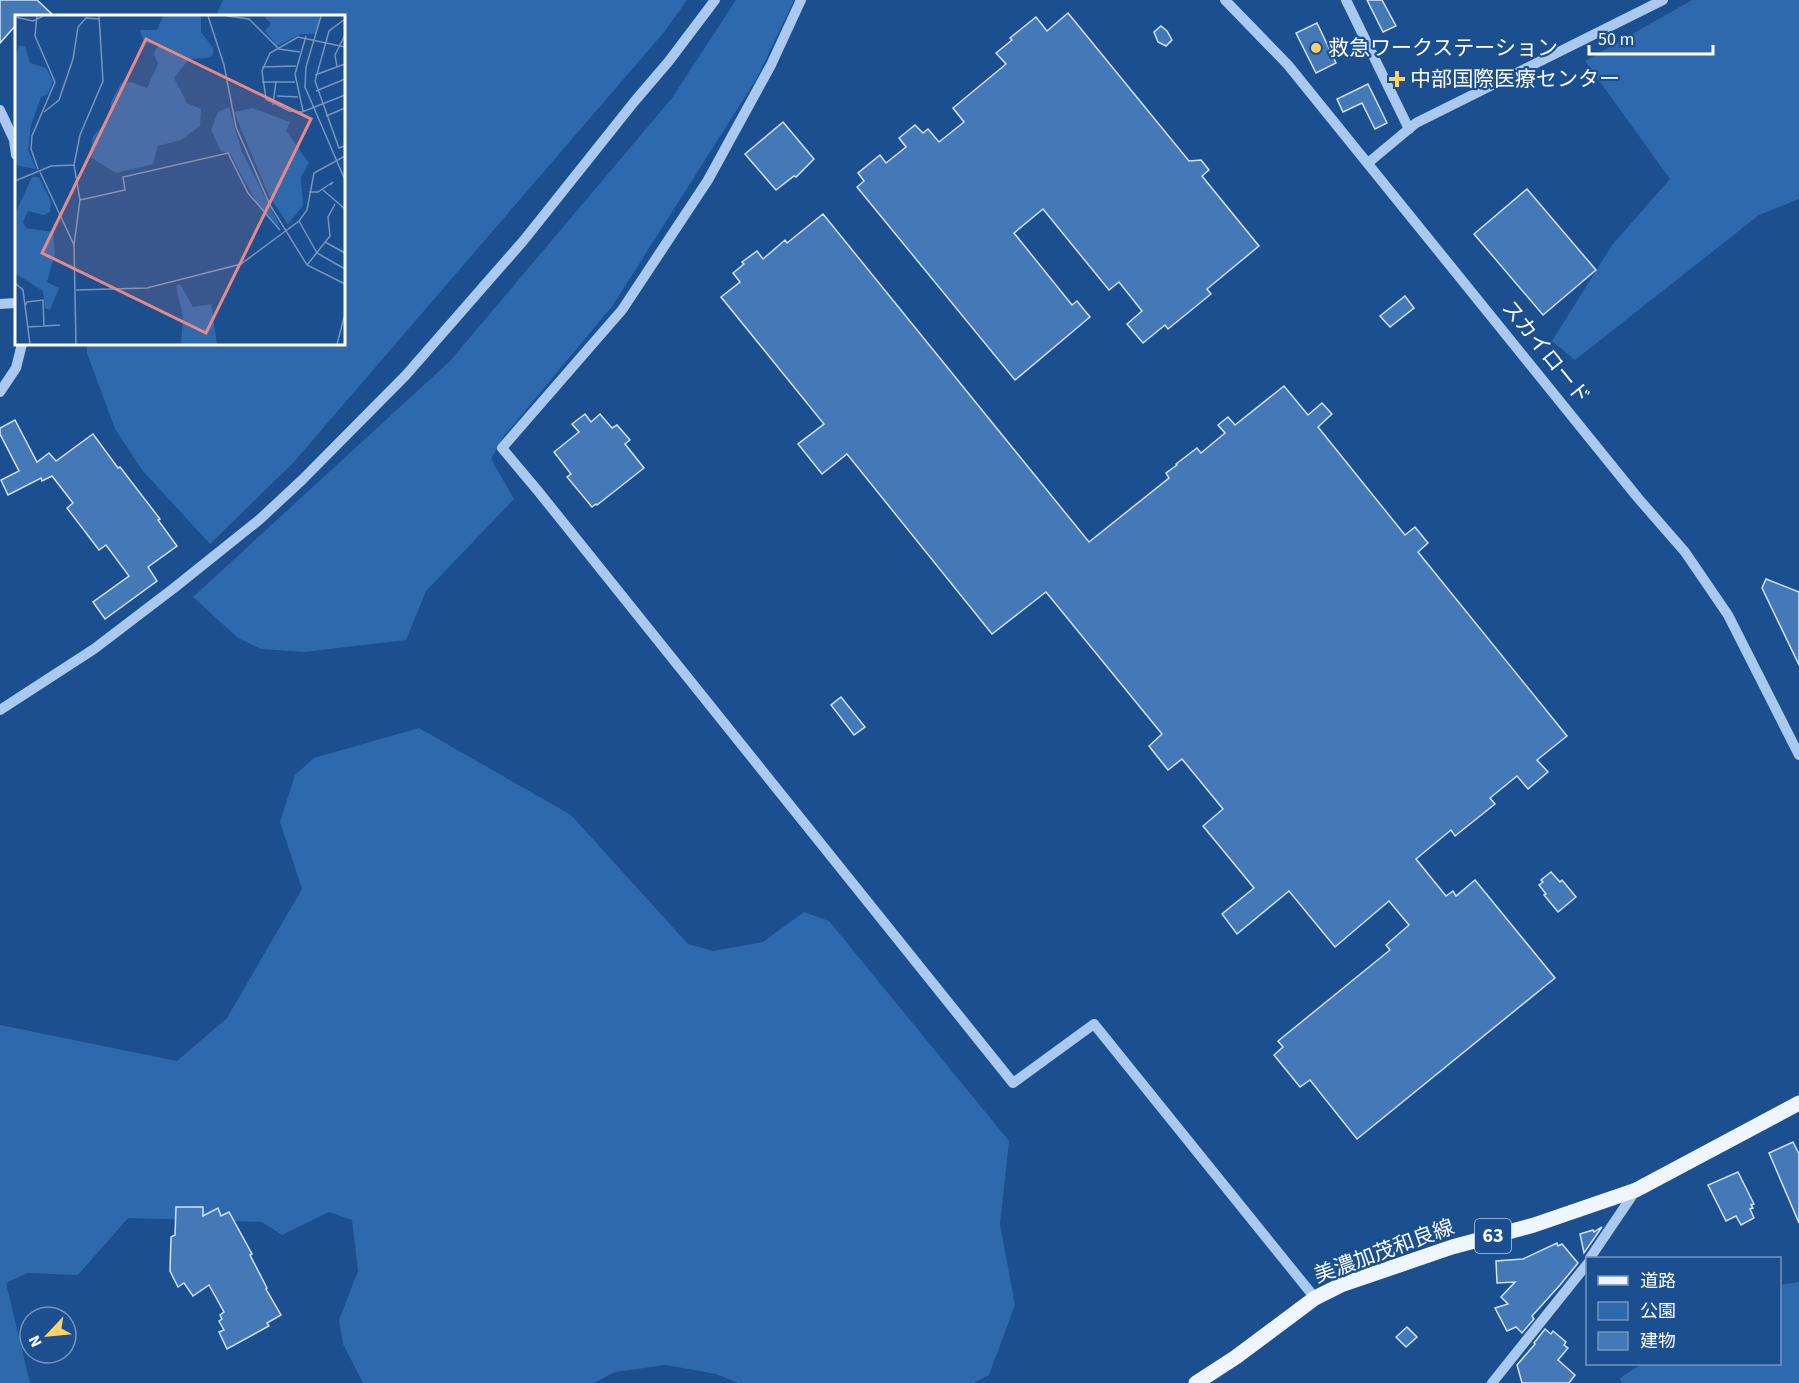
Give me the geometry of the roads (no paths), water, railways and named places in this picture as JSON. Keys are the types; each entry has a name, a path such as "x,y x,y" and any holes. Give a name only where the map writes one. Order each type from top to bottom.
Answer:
{"main road":[{"name":"美濃加茂和良線","path":"1196,1383 1236,1357 1315,1298 1341,1285 1452,1247 1534,1225 1636,1190 1799,1103"}],"street":[{"path":"0,710 94,649 259,520 302,480 406,375 524,240 669,61 714,0"},
{"path":"801,0 771,65 708,180 622,310 502,448 1013,1083 1094,1024 1315,1298"},
{"name":"スカイロード","path":"1225,0 1288,64 1638,498 1685,552 1728,615 1799,754"},
{"path":"1346,0 1409,129"},
{"path":"1368,163 1416,123 1663,0"},
{"path":"0,110 14,140 15,148"},
{"path":"0,304 15,303"},
{"path":"0,392 16,369 22,345"},
{"path":"1591,1257 1636,1190"},
{"path":"1492,1383 1586,1264"}],"place":[{"name":"救急ワークステーション","path":"1316,48"},
{"name":"中部国際医療センター","path":"1397,79"}]}
